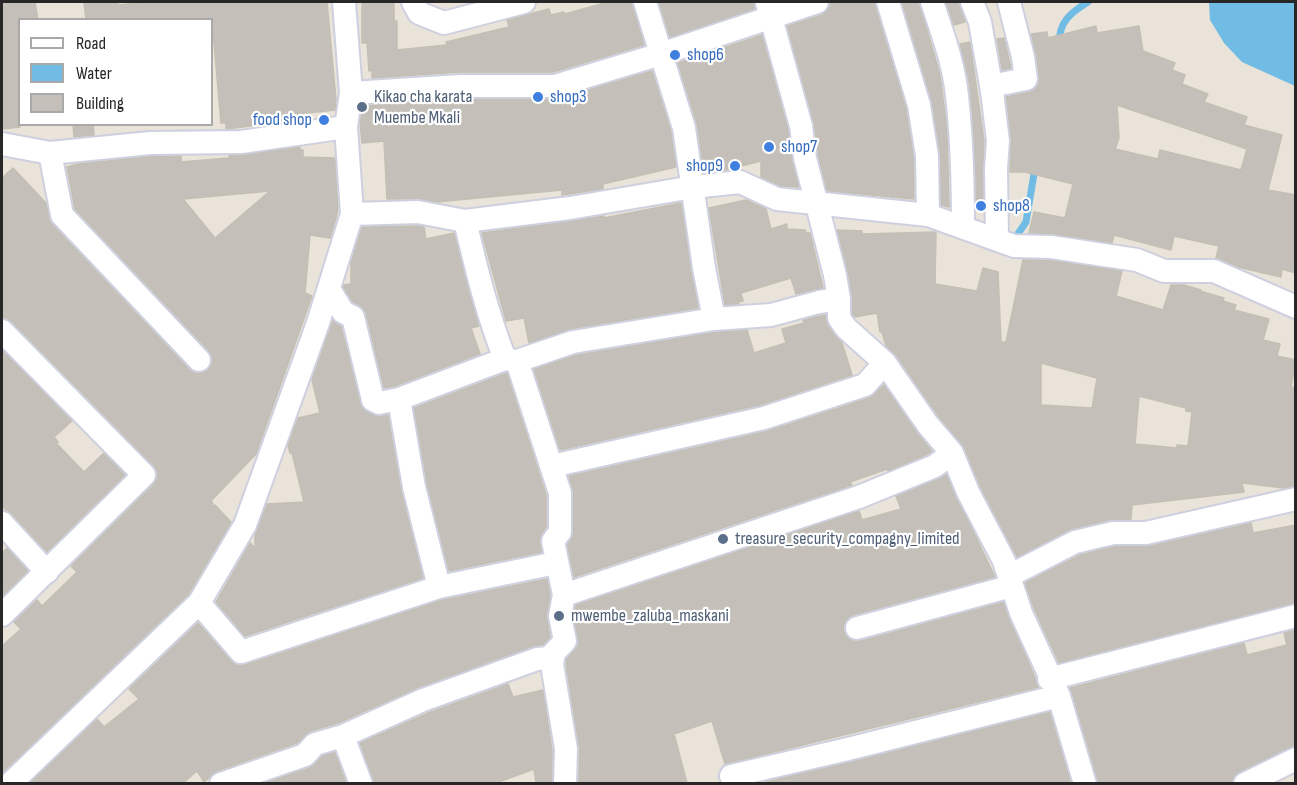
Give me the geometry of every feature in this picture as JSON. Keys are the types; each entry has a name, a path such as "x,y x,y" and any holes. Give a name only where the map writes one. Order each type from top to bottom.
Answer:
{"street":[{"path":"10,783 199,603 245,525 329,289 352,214 346,127 351,93 344,2"},
{"path":"413,2 419,13 444,23 524,2"},
{"path":"645,2 684,128 704,267 714,319"},
{"path":"351,93 460,86 555,86 661,54 769,9 818,2"},
{"path":"888,2 919,105 927,156 928,215"},
{"path":"932,2 944,39 957,94 963,170 963,227"},
{"path":"972,2 980,22 998,141 997,239"},
{"path":"991,86 1026,79 1023,57 1009,2"},
{"path":"769,9 801,126 805,158 835,275 839,318 885,363 928,425 952,453 968,492 1004,561 1054,688 1085,783"},
{"path":"2,144 50,153 150,142 241,142 346,127"},
{"path":"50,153 62,215 199,360"},
{"path":"352,214 418,212 465,221 570,208 740,182 777,198 928,215 1014,246 1051,247 1137,260 1164,271 1214,271 1296,307"},
{"path":"221,783 304,755 315,744 343,736 423,700 537,659 549,658 565,641 560,616 564,595 556,563 554,541 560,532 560,493 552,466 481,285 465,221"},
{"path":"329,289 343,312 353,317 373,400 379,403 399,399 511,360 573,342 714,319 771,315 839,299"},
{"path":"2,331 144,475 2,615"},
{"path":"552,466 764,418 865,385 885,363"},
{"path":"399,399 414,487 440,587"},
{"path":"564,595 859,497 935,466 952,453"},
{"path":"857,628 1010,581 1075,542 1113,533 1146,533 1296,499"},
{"path":"2,523 47,572"},
{"path":"199,603 241,652 440,587 556,563"},
{"path":"731,776 844,750 1296,616"},
{"path":"554,653 552,664 566,748 565,783"},
{"path":"343,736 361,783"},
{"path":"1245,783 1296,759"}],"water":[{"path":"1209,2 1295,2 1295,86 1242,62 1224,43 1210,20"}],"building":[{"path":"2,2 35,2 38,18 18,18 18,126 20,127 2,129"},
{"path":"84,2 118,2 118,5 149,2 327,2 335,110 299,114 299,120 226,129 226,123 221,123 213,18 86,18"},
{"path":"362,2 394,2 394,21 397,21 397,50 447,45 446,42 509,27 507,20 549,9 551,15 564,12 565,14 608,2 632,2 644,45 553,72 460,72 372,78 372,70 369,71 367,43 362,43"},
{"path":"659,2 754,2 755,9 670,37"},
{"path":"830,2 875,2 906,108 914,157 914,199 827,191 818,155 814,123 787,26 822,15"},
{"path":"902,2 919,2 940,75 947,129 949,207 941,205 940,154 932,103"},
{"path":"946,2 959,2 965,22 954,25"},
{"path":"1096,26 1097,33 1139,26 1143,51 1175,63 1172,70 1185,75 1182,84 1208,94 1204,102 1247,117 1244,125 1282,135 1268,190 1296,195 1296,273 1282,269 1281,277 1238,267 1216,258 1219,246 1174,236 1171,250 1114,235 1112,243 1053,234 1029,233 1034,212 1065,218 1073,184 1025,172 1010,172 1011,140 1006,97 1029,92 1038,84 1036,55 1031,34 1047,32 1048,38","holes":["1117,105 1247,149 1241,170 1160,150 1158,159 1115,149 1119,138"]},
{"path":"762,35 788,129 792,160 799,187 781,186 761,177 761,161 726,170 704,172 697,124 678,63"},
{"path":"1004,38 1011,68 1002,70 997,39"},
{"path":"970,42 984,141 983,205 976,206 972,111 969,82 960,44"},
{"path":"652,71 671,131 676,167 603,184 603,189 562,195 562,190 436,202 418,199 387,199 384,141 362,143 360,123 363,106 460,99 555,99"},
{"path":"73,126 93,126 94,135 74,137"},
{"path":"300,147 300,150 303,150 303,157 335,158 338,207 330,238 310,235 305,293 312,296 256,454 211,501 213,503 210,506 215,505 231,522 188,595 2,773 2,646 21,629 14,622 37,600 42,606 77,572 71,566 153,485 157,479 157,472 154,466 12,322 2,318 2,178 13,168 46,203 52,224 189,369 195,373 202,373 212,364 209,351 75,209 67,167 151,156 181,156 181,162 229,158 229,156","holes":["270,191 215,238 183,199"]},
{"path":"746,200 766,209 771,229 787,224 787,229 805,230 806,233 810,233 823,288 796,294 791,278 741,293 743,301 738,302 739,304 725,305 709,208"},
{"path":"681,203 698,308 571,329 529,343 524,318 506,321 482,233 604,216 604,218"},
{"path":"362,227 424,227 426,239 454,233 479,326 471,328 480,354 384,388 366,313 363,308 353,302 343,287 351,284 351,263"},
{"path":"837,230 862,231 862,234 936,232 935,284 977,291 983,268 998,272 1001,342 1006,342 1023,260 1050,260 1122,271 1116,296 1163,310 1171,285 1184,285 1224,298 1223,301 1236,305 1234,310 1269,319 1263,340 1280,344 1277,356 1296,360 1291,387 1296,388 1296,486 1284,488 1242,483 1244,492 1132,505 1131,519 1110,520 1072,529 1017,557 980,486 964,448 939,417 896,355 886,346 882,332 880,332 877,313 855,317 852,314 848,273","holes":["1041,363 1097,378 1092,408 1041,405","1139,396 1186,408 1186,411 1192,412 1188,446 1177,445 1177,448 1135,444"]},
{"path":"825,315 828,326 842,343 852,375 760,405 560,450 534,369 576,355 716,332 747,330 754,353 786,343 782,329 804,323 803,320"},
{"path":"333,320 341,326 362,408 374,415 388,415 401,490 423,578 245,636 216,602 250,543 255,548 255,535 267,504 304,502 292,453 288,446 298,418 320,413 312,380"},
{"path":"2,350 72,421 54,437 58,442 56,443 84,472 104,453 125,475 47,552 12,514 2,507"},
{"path":"507,373 546,495 546,527 540,538 542,552 449,571 427,484 414,408"},
{"path":"884,385 932,451 928,454 888,471 887,469 850,482 852,485 574,577 567,544 573,532 573,493 569,476 768,431 869,398"},
{"path":"946,474 995,577 853,615 844,624 844,632 853,641 861,641 1003,602 1039,687 725,764 712,721 674,734 687,783 579,783 579,747 566,664 578,644 574,616 576,605 859,511 862,520 901,509 896,496"},
{"path":"1251,523 1253,533 1296,525 1296,603 1059,663 1025,583 1080,555 1115,546 1149,546"},
{"path":"7,548 28,571 2,597 2,553"},
{"path":"547,579 550,595 547,618 550,637 544,644 417,688 338,723 311,731 297,743 217,771 204,782 197,771 183,783 30,783 97,719 104,727 139,699 129,689 198,623 231,661 237,665 245,665 442,600"},
{"path":"1296,630 1296,746 1239,772 1232,783 1098,783 1070,688 1244,643 1247,655 1287,645 1284,633"},
{"path":"508,684 513,697 543,690 552,750 552,783 536,783 534,769 496,783 374,783 360,743 428,713"},
{"path":"1050,712 1071,783 766,782"},
{"path":"335,752 346,783 264,783 309,768 322,756"}],"waterway":[{"path":"1059,44 1063,24 1076,10 1088,2"},
{"path":"1013,241 1026,222 1034,174 1033,167"}],"place":[{"name":"shop6","path":"675,55"},
{"name":"shop3","path":"538,97"},
{"name":"Kikao cha karata Muembe Mkali","path":"362,107"},
{"name":"food shop","path":"324,120"},
{"name":"shop7","path":"769,147"},
{"name":"shop9","path":"735,166"},
{"name":"shop8","path":"981,206"},
{"name":"treasure_security_compagny_limited","path":"723,539"},
{"name":"mwembe_zaluba_maskani","path":"559,616"}]}
